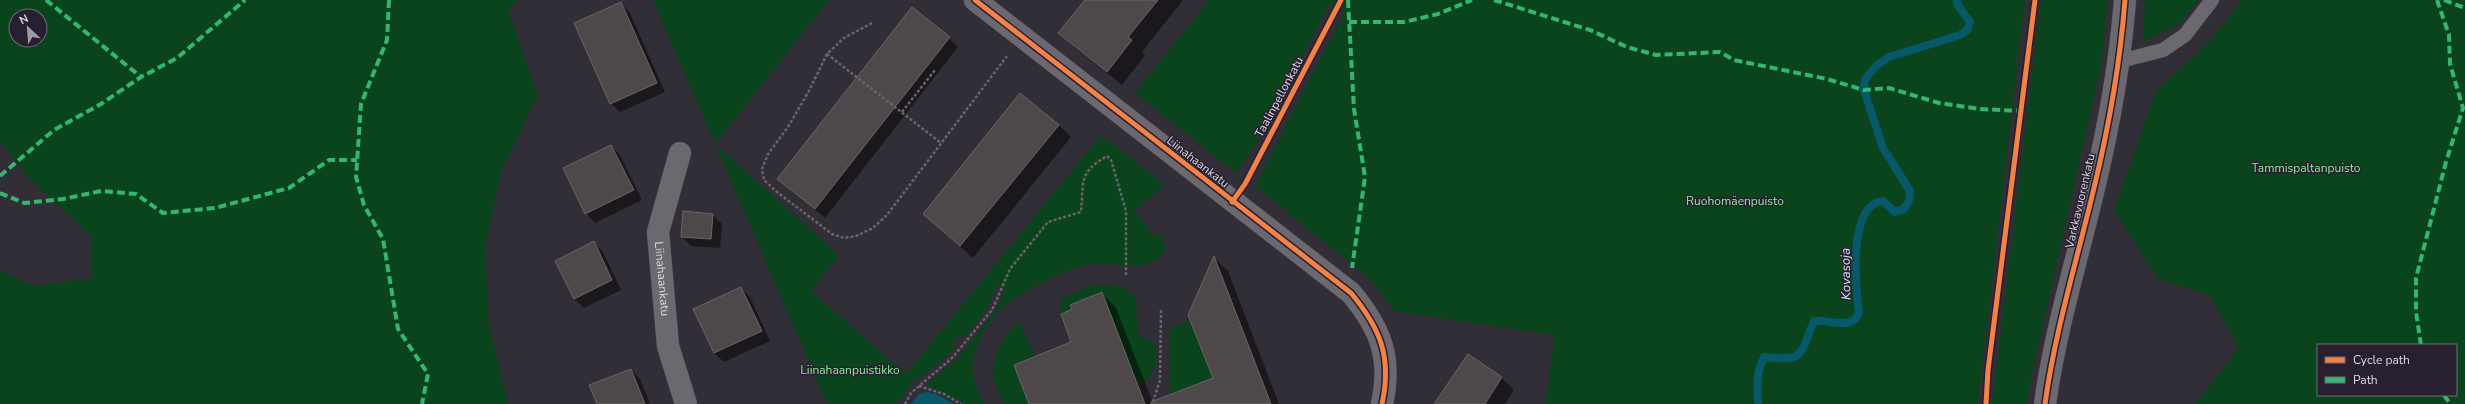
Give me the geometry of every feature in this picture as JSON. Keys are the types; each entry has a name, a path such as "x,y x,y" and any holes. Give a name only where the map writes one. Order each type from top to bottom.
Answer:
{"street":[{"name":"Liinahaankatu","path":"975,0 1352,293 1365,309 1381,340 1387,374 1382,404"},
{"name":"Varkkavuorenkatu","path":"2045,404 2056,340 2095,186 2120,61 2125,0"},
{"name":"Liinahaankatu","path":"680,153 658,232 668,346 686,404"}],"lane":[{"path":"2120,61 2163,50 2185,35 2212,0"}],"path":[{"path":"872,23 844,38 827,54 809,91 788,127 768,154 762,169 764,180 777,192 832,234 844,238 856,236 873,228 887,215 1022,37"},
{"path":"827,54 941,143"},
{"path":"902,112 935,70"},
{"path":"905,404 911,393 952,358 992,310 1010,269 1048,222 1081,212 1085,175 1091,166 1107,156 1111,160 1126,211 1126,277"},
{"path":"1153,402 1160,380 1161,310"},
{"path":"919,386 944,394 961,404"}],"green space":[{"path":"0,0 518,0 508,10 538,95 501,172 485,248 489,325 508,404 0,404 0,271 35,286 92,278 91,236 28,177 0,142"},
{"path":"653,0 829,0 715,144"},
{"name":"Ruohomäenpuisto","path":"1209,0 2025,0 1978,404 1545,404 1555,335 1394,311 1370,279 1255,186 1345,11 1329,5 1259,139 1236,173 1135,93"},
{"path":"2041,0 2108,0 2102,61 2030,383 2027,404 1992,404"},
{"path":"2145,0 2199,0 2178,25 2143,42"},
{"name":"Tammispaltanpuisto","path":"2242,0 2465,0 2465,404 2196,404 2239,347 2209,295 2158,279 2114,210 2156,91 2212,39"},
{"name":"Liinahaanpuistikko","path":"1101,135 1165,185 1134,211 1155,236 1162,234 1166,248 1159,257 1150,263 1130,266 1096,264 1076,268 1040,284 1016,298 1000,310 989,324 980,340 976,349 972,367 975,383 984,404 965,404 926,384 954,362 997,309 1004,290 997,284 989,306 965,337 960,334 952,344 956,348 920,379 917,377 897,404 827,404 715,144 839,255 811,291 906,374"},
{"path":"1106,285 1120,287 1129,291 1134,296 1137,309 1137,326 1139,336 1156,344 1156,357 1152,373 1149,378 1138,385 1102,292 1070,305 1072,309 1061,314 1060,306 1062,298 1091,286"},
{"path":"1190,320 1213,378 1171,394 1169,385 1169,331 1171,328"},
{"path":"1019,321 1035,357 1029,404 1003,404 994,378 993,366 997,352 1004,338"}],"water":[{"path":"927,392 936,394 954,404 911,404 919,394"}],"building":[{"path":"1085,0 1158,0 1128,37 1132,40 1107,72 1058,33"},
{"path":"621,2 657,83 610,104 574,23"},
{"path":"912,7 950,37 815,209 777,179"},
{"path":"1020,93 1059,125 960,246 923,214"},
{"path":"611,145 634,190 585,214 563,168"},
{"path":"683,211 713,214 711,239 681,237"},
{"path":"594,241 612,280 574,299 555,261"},
{"path":"1214,256 1271,404 1151,404 1151,402 1213,378 1188,315"},
{"path":"741,287 762,331 714,353 693,309"},
{"path":"1102,292 1145,404 1029,404 1014,365 1071,342 1061,314 1072,309 1070,305"},
{"path":"1468,354 1502,377 1485,404 1434,404"},
{"path":"631,369 645,404 597,404 589,385"}],"waterway":[{"name":"Kovasoja","path":"1758,404 1758,375 1764,357 1794,357 1799,354 1806,342 1814,321 1846,323 1851,322 1859,313 1856,286 1856,249 1859,231 1864,216 1872,206 1883,201 1895,212 1904,209 1909,201 1910,191 1883,148 1864,90 1865,79 1877,65 1889,57 1960,35 1967,30 1970,22 1957,4 1957,0"}],"marked path":[{"path":"46,0 141,77"},
{"path":"0,176 54,130 101,104 141,77 177,58 245,0"},
{"path":"389,0 387,40 361,104 356,177 364,205 383,239 398,329 428,374 422,404"},
{"path":"1348,0 1354,109 1365,177 1352,268"},
{"path":"1349,22 1404,22 1438,14 1472,0"},
{"path":"1494,0 1590,30 1627,47 1656,55 1720,52 1734,60 1827,79 1864,90 1889,88 1939,103 1980,109 2021,111"},
{"path":"2421,344 2416,312 2416,278 2446,162 2463,108 2450,64 2449,35 2437,0"},
{"path":"2444,0 2465,8"},
{"path":"0,193 24,203 63,199 101,191 136,194 163,213 215,208 289,188 329,160 357,160"},
{"path":"2445,396 2450,404"}],"cycle path":[{"path":"975,0 1351,293 1370,319 1382,345 1386,372 1382,404"},
{"name":"Taalinpellonkatu","path":"1232,202 1245,184 1341,0"},
{"path":"1986,404 1988,370 2035,0"},
{"path":"2045,404 2060,323 2094,188 2104,141 2117,71 2125,0"}]}
